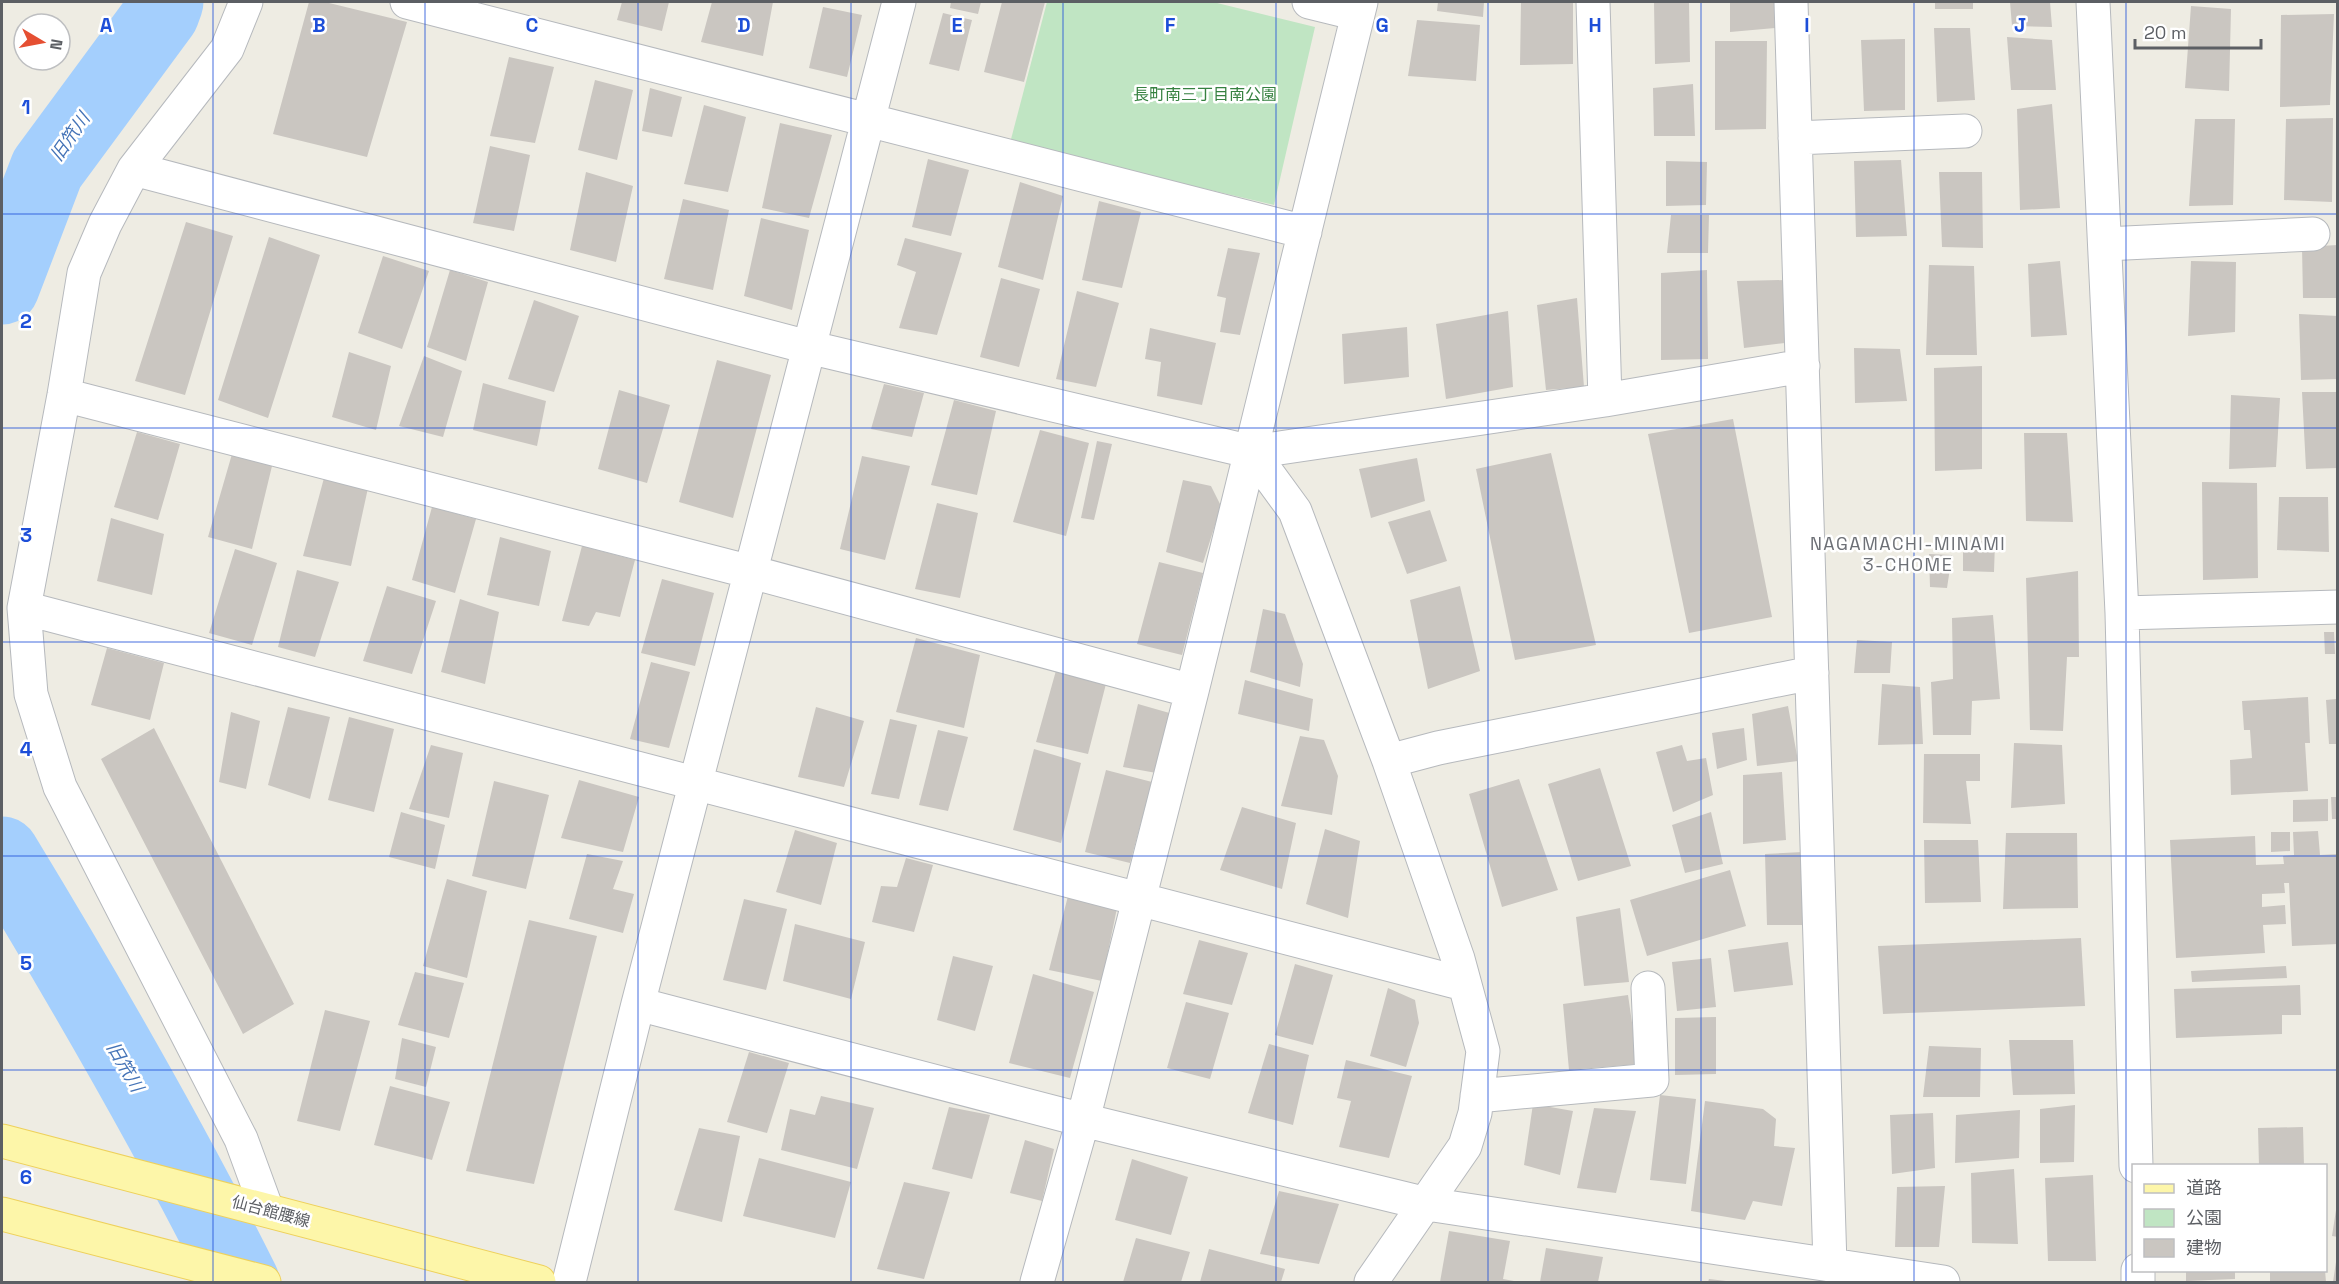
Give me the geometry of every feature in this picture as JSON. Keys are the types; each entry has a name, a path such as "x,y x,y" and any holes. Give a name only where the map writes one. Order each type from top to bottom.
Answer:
{"main road":[{"name":"仙台館腰線","path":"2,1141 539,1282"},
{"path":"2,1214 175,1259 207,1275 264,1282"}],"street":[{"path":"246,2 227,49 134,169 105,224 84,273 64,395 24,608 32,694 60,787 241,1139 256,1207"},
{"path":"407,2 1305,232"},
{"path":"569,1282 638,1004 899,2"},
{"path":"1037,1282 1083,1120 1192,691 1360,8 1309,2"},
{"path":"1593,2 1605,400"},
{"path":"1791,2 1830,1265"},
{"path":"2093,2 2122,613 2136,1164"},
{"path":"1795,138 1965,131"},
{"path":"134,169 808,347 1252,452 1605,400 1803,366"},
{"path":"2105,244 2313,234"},
{"path":"64,395 752,572 1192,691"},
{"path":"1252,452 1295,511 1389,760 1458,959 1483,1051 1475,1113 1465,1146 1371,1282"},
{"path":"24,608 1464,984"},
{"path":"2122,613 2337,608"},
{"path":"1389,760 1438,748 1812,673"},
{"path":"1477,1096 1652,1080 1648,988"},
{"path":"638,1004 1083,1120 1427,1204 1943,1282"}],"green space":[{"name":"長町南三丁目南公園","path":"1047,2 1213,2 1315,27 1274,205 1010,143"}],"building":[{"path":"309,2 325,2 407,22 367,157 273,134"},
{"path":"622,2 669,2 662,31 617,20"},
{"path":"712,2 773,2 763,56 701,42"},
{"path":"951,2 981,2 978,14 950,8"},
{"path":"1002,2 1045,2 1024,82 984,72"},
{"path":"1438,2 1484,2 1483,17 1437,11"},
{"path":"1521,2 1573,2 1573,64 1520,65"},
{"path":"1654,2 1689,2 1690,62 1655,64"},
{"path":"1730,2 1774,2 1775,28 1730,32"},
{"path":"1935,2 1973,2 1973,9 1935,9"},
{"path":"2010,2 2050,2 2052,27 2012,26"},
{"path":"2191,6 2231,9 2229,91 2185,88"},
{"path":"823,7 862,15 847,77 809,68"},
{"path":"943,13 972,20 959,71 929,64"},
{"path":"2334,14 2330,105 2280,107 2281,15"},
{"path":"1417,20 1480,25 1476,81 1408,76"},
{"path":"1934,28 1970,28 1975,100 1937,102"},
{"path":"2007,37 2052,40 2056,90 2011,90"},
{"path":"1905,39 1905,110 1864,111 1861,40"},
{"path":"1715,41 1767,41 1766,129 1715,130"},
{"path":"509,57 554,67 535,143 490,136"},
{"path":"595,80 633,90 617,160 578,150"},
{"path":"1693,84 1695,136 1654,136 1653,88"},
{"path":"650,88 682,97 672,137 642,131"},
{"path":"2052,104 2060,208 2020,210 2017,109"},
{"path":"704,105 746,117 728,192 684,184"},
{"path":"2333,118 2332,202 2284,200 2286,119"},
{"path":"2195,119 2235,119 2233,205 2189,206"},
{"path":"780,123 832,135 809,218 762,208"},
{"path":"490,146 530,155 514,231 473,223"},
{"path":"928,159 969,170 951,236 912,227"},
{"path":"1901,160 1907,236 1856,237 1854,161"},
{"path":"1666,161 1707,162 1706,205 1666,206"},
{"path":"586,172 633,186 616,262 570,250"},
{"path":"1939,172 1982,172 1983,248 1942,247"},
{"path":"1020,182 1063,196 1043,280 998,267"},
{"path":"683,199 729,210 713,290 664,279"},
{"path":"1099,201 1141,212 1122,288 1082,280"},
{"path":"1671,215 1709,215 1708,253 1667,253"},
{"path":"761,218 809,230 792,310 744,296"},
{"path":"186,222 233,236 185,395 135,381"},
{"path":"269,237 320,255 268,418 218,400"},
{"path":"905,238 962,253 937,335 899,328 916,272 897,265"},
{"path":"2338,245 2338,298 2303,298 2302,247"},
{"path":"1228,248 1260,253 1240,335 1220,332 1226,298 1217,296"},
{"path":"383,256 429,271 402,349 358,333"},
{"path":"2060,261 2067,335 2031,337 2028,264"},
{"path":"2191,261 2236,262 2235,332 2188,336"},
{"path":"1929,265 1974,266 1977,355 1926,355"},
{"path":"450,270 488,282 466,361 427,347"},
{"path":"1707,270 1708,359 1661,360 1661,273"},
{"path":"1001,278 1040,289 1019,367 980,357"},
{"path":"1786,280 1785,343 1744,348 1737,281"},
{"path":"1077,291 1119,303 1096,387 1056,379"},
{"path":"1577,298 1584,387 1546,390 1537,305"},
{"path":"534,300 579,316 554,392 508,379"},
{"path":"1508,311 1513,387 1446,399 1436,324"},
{"path":"2299,314 2338,316 2338,379 2301,380"},
{"path":"1407,327 1409,377 1344,384 1342,334"},
{"path":"1150,328 1216,343 1202,405 1157,396 1161,362 1145,359"},
{"path":"1854,348 1900,349 1907,401 1855,403"},
{"path":"349,352 391,366 376,430 332,417"},
{"path":"424,356 462,371 443,437 399,426"},
{"path":"717,360 771,375 733,518 679,502"},
{"path":"1982,366 1982,469 1935,471 1934,368"},
{"path":"483,383 546,401 537,446 473,430"},
{"path":"884,384 924,393 912,437 871,429"},
{"path":"619,390 670,405 647,483 598,469"},
{"path":"2302,392 2337,392 2338,468 2306,469"},
{"path":"2231,395 2280,398 2276,467 2229,469"},
{"path":"954,400 996,411 977,495 931,485"},
{"path":"1733,419 1772,617 1689,633 1648,434"},
{"path":"1040,430 1089,443 1066,536 1013,522"},
{"path":"137,432 180,444 158,520 114,507"},
{"path":"2024,433 2067,433 2073,522 2026,521"},
{"path":"1097,441 1112,444 1094,520 1081,518"},
{"path":"1551,453 1596,645 1515,660 1476,469"},
{"path":"232,454 272,466 252,549 208,537"},
{"path":"862,456 910,466 885,560 840,549"},
{"path":"1417,458 1425,501 1371,518 1359,469"},
{"path":"324,478 368,488 351,566 303,556"},
{"path":"1183,480 1211,486 1221,506 1203,563 1166,552"},
{"path":"2202,482 2257,483 2258,578 2203,580"},
{"path":"2279,497 2328,497 2329,552 2277,550"},
{"path":"937,503 978,513 960,598 915,589"},
{"path":"432,507 476,519 455,593 412,580"},
{"path":"1430,510 1447,561 1407,574 1388,522"},
{"path":"111,518 164,534 152,595 97,581"},
{"path":"500,537 551,551 539,606 487,595"},
{"path":"1963,540 1995,542 1994,572 1963,571"},
{"path":"582,546 635,560 620,617 596,612 589,626 562,621"},
{"path":"235,549 277,563 252,645 209,633"},
{"path":"1929,554 1952,555 1947,588 1930,587"},
{"path":"1159,562 1203,573 1182,655 1137,644"},
{"path":"297,570 339,582 315,657 278,647"},
{"path":"2078,571 2079,657 2067,657 2063,731 2030,730 2026,578"},
{"path":"662,579 714,593 695,666 641,653"},
{"path":"387,586 436,601 412,674 363,661"},
{"path":"1460,586 1480,671 1428,689 1410,600"},
{"path":"460,599 499,612 485,684 441,672"},
{"path":"1263,609 1285,614 1303,664 1300,687 1250,672"},
{"path":"1993,615 2000,699 1972,701 1971,735 1933,735 1931,682 1953,679 1952,618"},
{"path":"2324,632 2334,632 2335,654 2325,654"},
{"path":"916,638 980,655 964,728 896,712"},
{"path":"1857,640 1892,642 1890,673 1854,673"},
{"path":"107,648 164,663 150,720 91,705"},
{"path":"651,662 690,672 669,748 630,739"},
{"path":"1057,667 1107,680 1088,754 1036,742"},
{"path":"1245,680 1313,699 1309,731 1238,714"},
{"path":"1882,684 1920,687 1923,744 1878,745"},
{"path":"2308,697 2310,743 2305,743 2308,791 2231,795 2230,760 2252,758 2250,730 2244,730 2242,701"},
{"path":"2336,699 2338,744 2329,744 2326,700"},
{"path":"1138,704 1173,714 1162,774 1123,767"},
{"path":"1788,706 1798,761 1757,766 1752,714"},
{"path":"288,707 330,717 310,799 268,785"},
{"path":"816,707 864,721 844,787 798,777"},
{"path":"231,712 260,721 246,789 219,782"},
{"path":"349,717 394,729 374,812 328,800"},
{"path":"890,719 917,725 899,799 871,794"},
{"path":"154,728 294,1004 243,1034 101,759"},
{"path":"1744,728 1747,760 1717,769 1712,733"},
{"path":"938,730 968,737 948,811 919,805"},
{"path":"1300,736 1324,740 1338,776 1332,815 1281,806"},
{"path":"2014,743 2062,745 2065,804 2011,808"},
{"path":"431,745 463,753 449,818 409,809"},
{"path":"1682,745 1687,761 1706,758 1713,795 1673,812 1656,752"},
{"path":"1034,749 1081,763 1061,843 1013,830"},
{"path":"1924,754 1980,754 1980,781 1966,781 1971,824 1923,823"},
{"path":"1600,768 1631,866 1578,881 1548,784"},
{"path":"1106,770 1152,782 1130,863 1085,852"},
{"path":"1782,772 1786,840 1743,844 1743,775"},
{"path":"1519,779 1558,890 1502,907 1469,794"},
{"path":"579,780 639,797 623,852 561,838"},
{"path":"494,781 549,795 526,889 472,876"},
{"path":"2331,797 2338,797 2338,819 2332,819"},
{"path":"2328,799 2328,821 2293,822 2293,800"},
{"path":"1242,807 1296,823 1282,889 1220,870"},
{"path":"401,812 445,825 435,869 389,857"},
{"path":"1711,812 1723,864 1685,873 1672,825"},
{"path":"1325,829 1360,841 1348,918 1306,904"},
{"path":"795,830 837,843 821,905 776,892"},
{"path":"2318,831 2320,855 2338,854 2338,944 2292,946 2289,883 2284,883 2285,893 2262,894 2262,907 2285,905 2286,924 2263,925 2265,953 2176,958 2170,840 2255,836 2256,865 2284,864 2283,856 2294,855 2293,832"},
{"path":"2271,832 2290,832 2290,851 2271,852"},
{"path":"2006,833 2077,833 2078,908 2003,909"},
{"path":"1924,840 1978,840 1981,902 1925,903"},
{"path":"1803,852 1805,925 1767,925 1765,854"},
{"path":"587,854 623,861 613,889 634,894 623,933 569,919"},
{"path":"906,858 933,865 914,932 872,922 881,886 897,887"},
{"path":"1730,870 1746,926 1647,956 1630,900"},
{"path":"447,879 487,891 467,978 423,966"},
{"path":"1068,896 1117,908 1102,981 1049,970"},
{"path":"744,899 787,909 766,990 723,980"},
{"path":"1620,908 1629,982 1584,986 1576,917"},
{"path":"529,920 597,936 534,1184 466,1171"},
{"path":"795,924 865,942 851,999 783,981"},
{"path":"2081,938 2085,1006 1883,1014 1878,946"},
{"path":"1199,940 1248,953 1232,1005 1183,994"},
{"path":"1788,942 1793,985 1734,992 1728,950"},
{"path":"953,956 993,966 975,1031 937,1020"},
{"path":"1711,958 1716,1007 1677,1011 1672,962"},
{"path":"1295,964 1333,975 1313,1045 1275,1035"},
{"path":"2286,966 2287,978 2192,982 2191,971"},
{"path":"415,972 464,983 449,1038 398,1025"},
{"path":"1033,974 1094,992 1070,1078 1009,1063"},
{"path":"2300,985 2301,1015 2282,1015 2282,1034 2176,1038 2174,989"},
{"path":"1388,988 1415,1000 1419,1023 1406,1067 1370,1056"},
{"path":"1628,995 1638,1064 1569,1070 1563,1004"},
{"path":"1186,1002 1229,1013 1210,1079 1167,1068"},
{"path":"325,1010 370,1021 340,1131 297,1121"},
{"path":"1716,1017 1716,1074 1675,1075 1675,1018"},
{"path":"402,1038 436,1047 426,1087 395,1079"},
{"path":"2009,1040 2073,1040 2075,1094 2013,1095"},
{"path":"1269,1044 1309,1055 1293,1125 1248,1113"},
{"path":"1929,1046 1981,1048 1980,1097 1923,1097"},
{"path":"749,1052 789,1063 767,1133 727,1122"},
{"path":"1346,1060 1412,1076 1389,1158 1339,1147 1351,1101 1337,1098"},
{"path":"390,1086 450,1102 432,1160 374,1145"},
{"path":"1660,1095 1696,1099 1686,1184 1650,1180"},
{"path":"821,1096 874,1108 857,1169 781,1150 790,1109 815,1115"},
{"path":"1705,1101 1763,1109 1776,1119 1774,1146 1795,1148 1782,1206 1753,1201 1745,1220 1691,1211"},
{"path":"1533,1104 1573,1111 1560,1175 1524,1165"},
{"path":"2075,1105 2074,1162 2040,1163 2040,1109"},
{"path":"949,1107 990,1115 972,1179 932,1169"},
{"path":"1594,1108 1636,1111 1616,1193 1577,1188"},
{"path":"2020,1110 2019,1158 1955,1163 1956,1115"},
{"path":"1933,1113 1935,1168 1892,1174 1890,1115"},
{"path":"2303,1127 2304,1164 2259,1164 2258,1128"},
{"path":"699,1128 740,1136 722,1222 674,1210"},
{"path":"1025,1140 1054,1149 1042,1201 1010,1193"},
{"path":"759,1158 851,1182 835,1238 743,1216"},
{"path":"1132,1159 1188,1177 1171,1235 1115,1220"},
{"path":"2014,1169 2018,1244 1972,1243 1971,1173"},
{"path":"2093,1175 2096,1261 2048,1261 2045,1178"},
{"path":"904,1182 950,1192 924,1279 877,1269"},
{"path":"1945,1186 1939,1247 1895,1247 1897,1187"},
{"path":"1279,1191 1339,1204 1319,1264 1260,1254"},
{"path":"2336,1210 2338,1210 2338,1237 2332,1236"},
{"path":"1449,1231 1510,1241 1503,1279 1514,1282 1440,1282"},
{"path":"1136,1238 1190,1252 1181,1282 1123,1282"},
{"path":"1546,1248 1603,1257 1598,1282 1540,1282"},
{"path":"1209,1249 1285,1269 1281,1282 1200,1282"},
{"path":"2336,1262 2338,1282 2333,1282"},
{"path":"2186,1272 2235,1272 2235,1279 2186,1281"},
{"path":"2270,1272 2325,1272 2326,1282 2270,1282"},
{"path":"1709,1279 1726,1281 1726,1282 1708,1282"}],"waterway":[{"name":"旧笊川","path":"2,287 47,169 162,13 166,2"},
{"name":"旧笊川","path":"2,854 127,1066 242,1282"}],"district":[{"name":"NAGAMACHI-MINAMI 3-CHOME","path":"1908,554"}]}
